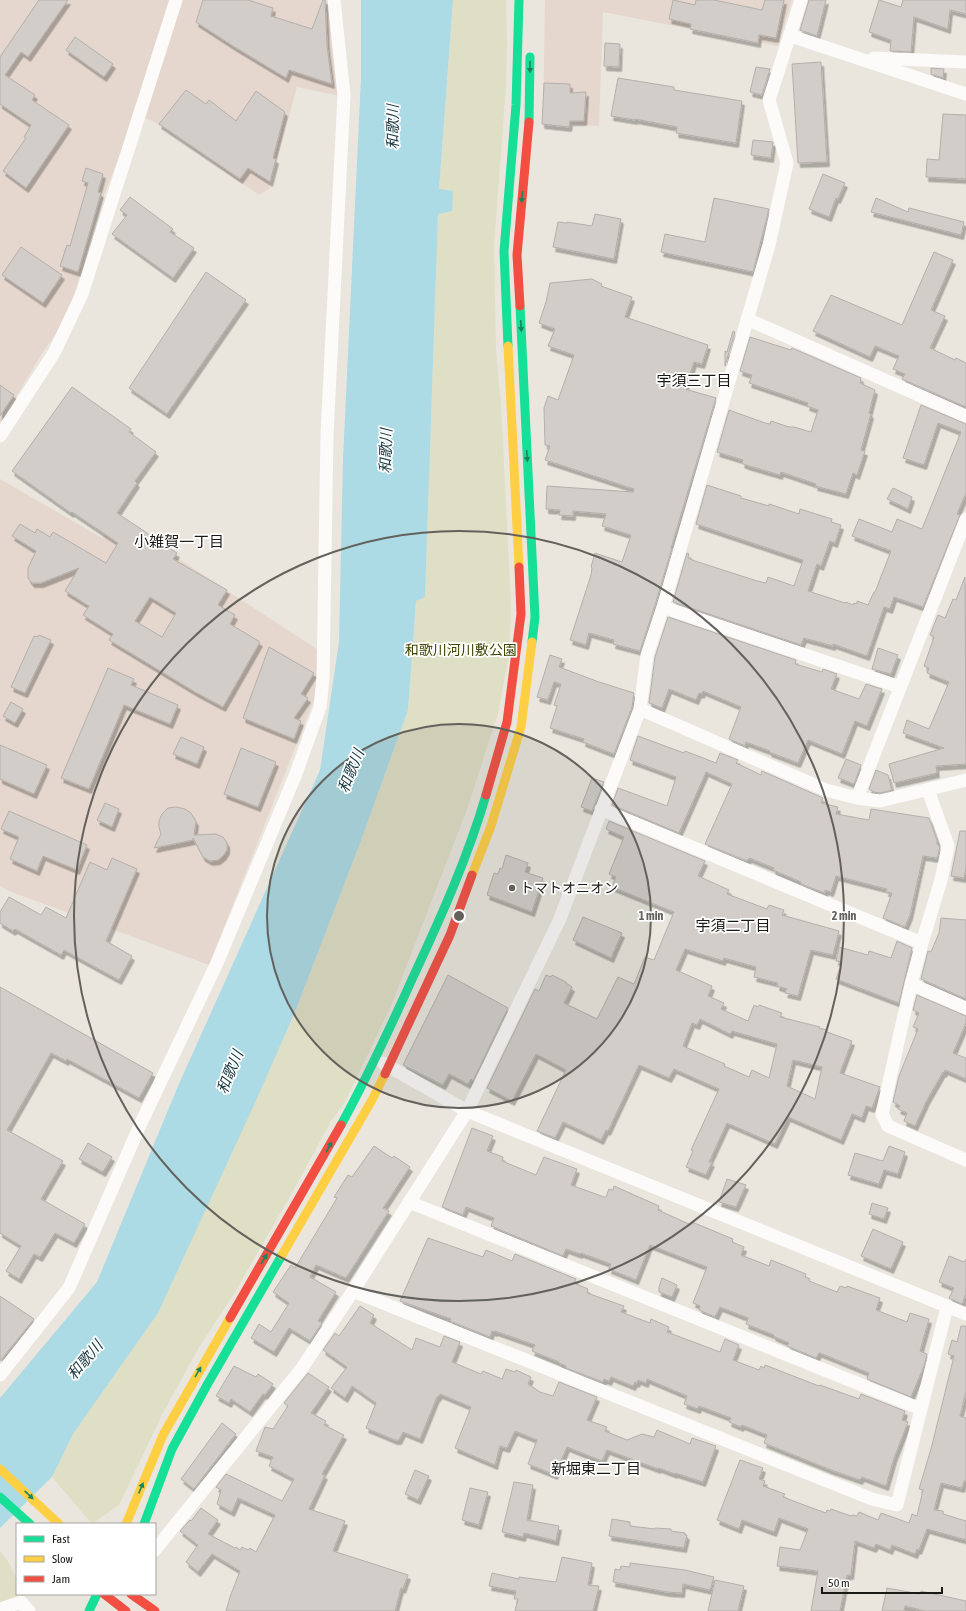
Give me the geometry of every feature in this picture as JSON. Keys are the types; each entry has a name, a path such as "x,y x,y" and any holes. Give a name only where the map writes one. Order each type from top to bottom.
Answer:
{"street":[{"path":"0,436 54,353 82,294 176,0"},
{"path":"0,1375 69,1288 141,1123 217,963 295,776 320,707 323,678 327,435 344,95 334,0"},
{"path":"126,1523 163,1435 314,1173 360,1091 376,1059 436,928 476,826 507,722 521,614 504,251 516,105 519,0"},
{"path":"156,1549 302,1368 353,1291 467,1111 559,921 640,709 647,655 663,607 768,245 787,163 769,100 801,0"},
{"path":"790,36 858,57 966,94"},
{"path":"144,1523 172,1449 207,1385 357,1127 389,1066 450,935 491,826 521,727 535,617 517,255 530,110 530,46"},
{"path":"858,57 966,62"},
{"path":"747,319 966,416"},
{"path":"857,798 966,519"},
{"path":"663,607 900,687"},
{"path":"640,709 826,790 857,798 880,802 966,780"},
{"path":"928,790 948,846 941,880 911,984 882,1114 888,1126 966,1160"},
{"path":"601,809 922,943"},
{"path":"911,984 966,1008"},
{"path":"376,1059 467,1111 966,1314"},
{"path":"409,1202 921,1409"},
{"path":"353,1291 872,1499 897,1505 947,1307"},
{"path":"0,1469 58,1523"},
{"path":"0,1497 29,1523"},
{"path":"89,1611 97,1595"},
{"path":"105,1595 115,1608 126,1611"},
{"path":"115,1608 119,1595"},
{"path":"132,1595 155,1611"},
{"path":"0,1609 21,1602 29,1611"}],"shaded area":[{"path":"0,0 331,0 340,96 297,87 269,189 259,195 153,121 136,115 104,195 72,301 61,327 43,352 0,423"},
{"path":"545,0 792,0 778,46 603,12 599,126 543,122"},
{"path":"0,479 102,538 115,517 318,650 316,695 209,965 9,891 0,886"}],"green space":[{"name":"和歌川河川敷公園","path":"453,0 506,0 506,88 494,245 496,350 501,403 511,607 509,655 498,714 466,812 391,1006 344,1104 331,1121 296,1186 235,1292 198,1349 163,1413 119,1505 93,1523 91,1523 52,1477 73,1434 158,1313 295,1012 359,846 408,710 416,601 425,597 438,213 452,211 439,189"},
{"path":"0,1551 8,1561 16,1578 16,1595 24,1596 0,1603"}],"water":[{"name":"和歌川","path":"361,0 453,0 439,189 453,191 452,211 438,214 425,597 416,601 408,710 359,846 295,1012 254,1105 158,1313 73,1434 52,1477 0,1528 0,1398 97,1282 178,1086 320,770 339,642 343,459 361,78"}],"building":[{"path":"39,0 68,0 28,57 21,52 5,75 35,95 32,100 69,125 26,188 3,171 26,138 24,137 31,125 0,104 0,57"},
{"path":"203,0 248,0 273,8 271,16 312,29 323,0 325,0 327,46 332,84 289,70 286,78 196,22"},
{"path":"673,0 695,5 696,0 714,0 762,10 765,0 784,0 776,38 759,35 758,43 690,29 691,24 669,19"},
{"path":"809,0 826,0 817,36 800,30"},
{"path":"879,0 901,7 903,0 966,0 966,14 950,10 948,29 914,17 911,52 890,51 891,40 869,32"},
{"path":"75,37 113,64 104,77 66,50"},
{"path":"605,43 620,44 619,67 604,66"},
{"path":"821,62 827,162 798,163 792,64"},
{"path":"756,67 770,69 762,95 750,92"},
{"path":"931,68 944,69 943,78 931,74"},
{"path":"618,78 674,87 674,90 742,101 736,143 676,133 677,127 611,116"},
{"path":"544,83 570,84 570,93 586,92 584,121 570,121 569,127 542,124"},
{"path":"186,90 206,104 209,100 236,121 256,91 285,112 273,158 276,159 270,182 248,168 240,179 159,124"},
{"path":"943,114 966,115 966,179 926,177 927,159 939,160"},
{"path":"753,140 773,142 771,158 751,155"},
{"path":"86,168 103,174 98,192 101,193 78,272 60,266 67,245 70,246 88,183 82,181"},
{"path":"823,174 845,183 838,199 836,198 829,217 809,209"},
{"path":"130,197 173,229 170,232 194,248 173,278 112,234 127,215 120,210"},
{"path":"714,198 769,209 753,272 661,252 665,234 705,242"},
{"path":"876,198 908,212 909,208 964,222 961,235 871,212"},
{"path":"595,214 621,219 614,259 553,247 558,222 592,226"},
{"path":"21,247 62,275 43,303 2,275"},
{"path":"934,252 953,260 931,310 945,316 930,348 955,360 956,358 966,363 966,407 902,379 905,374 893,369 899,356 875,346 870,357 813,331 831,295 902,325"},
{"path":"206,272 246,300 167,414 129,388"},
{"path":"592,279 602,284 601,286 632,297 625,317 708,345 702,364 694,362 685,389 716,398 640,651 613,644 614,640 589,633 586,645 570,640 591,575 591,567 595,553 622,562 631,535 602,526 606,514 573,511 573,516 559,515 560,510 546,509 547,486 633,492 634,489 545,460 550,446 545,445 544,408 548,396 558,400 574,355 548,346 555,329 539,323 550,283"},
{"path":"733,331 735,332 725,366 725,351 727,352"},
{"path":"750,337 791,350 792,348 861,378 860,383 875,390 869,413 871,414 861,450 865,451 857,475 853,473 846,494 815,486 816,484 781,472 780,475 746,465 742,463 743,460 717,452 729,410 765,423 770,424 771,421 811,432 818,410 807,406 808,403 749,383 752,375 740,371"},
{"path":"0,385 14,395 0,416"},
{"path":"72,387 131,429 129,432 156,452 135,481 137,483 117,513 177,553 173,559 227,590 218,605 235,615 230,624 260,642 223,707 195,692 109,640 113,634 83,615 89,606 65,591 79,568 41,583 32,583 28,578 28,568 36,551 12,536 20,524 35,533 37,529 50,537 53,532 106,563 118,543 72,512 71,513 12,471","holes":["150,597 176,613 162,637 135,621"]},
{"path":"921,405 966,424 966,493 957,514 960,515 923,607 894,597 890,609 884,607 867,656 833,644 833,646 804,638 801,645 673,602 687,553 689,554 688,558 695,561 757,581 766,583 768,577 794,586 803,560 696,524 707,485 741,496 741,498 769,506 769,504 799,514 800,509 832,519 831,522 841,525 835,543 830,541 821,566 817,564 808,591 853,605 854,603 857,604 857,601 868,605 875,592 891,551 852,536 859,519 892,532 897,519 922,529 961,432 938,423 924,465 903,458"},
{"path":"893,488 912,497 908,509 887,499"},
{"path":"965,577 966,764 936,766 937,773 894,783 889,764 944,748 903,733 907,720 929,729 949,682 927,673 929,668 924,666 934,637 930,635 938,615 945,618 953,599 956,600"},
{"path":"668,617 796,660 795,664 822,672 823,669 837,674 831,689 859,699 866,684 882,689 867,726 855,721 842,754 808,740 798,763 746,742 745,746 729,739 741,707 703,691 702,694 699,693 696,700 669,689 662,708 649,703 655,657"},
{"path":"39,635 51,640 25,693 11,687 34,636 38,637"},
{"path":"269,647 314,673 301,694 308,698 294,718 301,721 294,739 243,718"},
{"path":"878,648 898,655 891,674 872,669"},
{"path":"550,655 562,659 559,667 634,693 632,707 614,754 583,742 584,739 550,728 557,706 554,705 561,684 554,682 548,700 537,697"},
{"path":"108,668 134,679 131,685 178,705 170,724 124,705 89,789 61,778"},
{"path":"11,702 23,709 15,723 3,716"},
{"path":"638,736 716,763 720,753 738,760 736,763 761,775 762,771 823,798 821,803 838,807 836,814 869,820 871,809 929,818 937,844 940,847 937,858 923,856 910,915 905,927 883,918 892,893 886,892 887,889 836,876 831,892 825,890 825,893 801,884 801,882 773,870 774,868 749,858 747,861 705,844 732,784 706,772 679,833 612,805 618,788 667,806 676,777 630,760"},
{"path":"181,737 204,747 197,764 173,754"},
{"path":"0,745 47,765 34,794 0,779"},
{"path":"241,748 276,762 258,807 224,794"},
{"path":"846,759 861,765 854,784 838,778"},
{"path":"876,770 888,775 892,790 880,793 869,789"},
{"path":"592,778 604,782 592,811 581,807"},
{"path":"105,803 119,809 112,827 97,820"},
{"path":"176,807 185,809 191,813 196,822 194,835 216,834 223,837 227,843 227,850 223,856 218,860 210,861 203,857 193,838 193,840 154,848 161,834 159,821 162,814 168,808"},
{"path":"9,811 87,845 77,870 43,856 37,871 10,859 19,837 1,829"},
{"path":"609,821 705,861 698,876 729,890 727,894 767,909 769,905 784,910 782,915 839,931 833,955 811,950 798,996 785,993 787,989 777,986 778,983 754,977 756,967 724,958 723,961 685,949 676,970 712,986 708,996 724,1003 721,1009 748,1021 754,1005 758,1007 759,1005 782,1013 780,1017 820,1027 819,1028 827,1030 827,1032 852,1041 840,1073 880,1087 872,1108 866,1106 862,1118 852,1114 841,1140 788,1117 775,1144 727,1123 709,1162 712,1162 706,1175 686,1167 693,1151 691,1150 719,1089 674,1069 669,1078 639,1065 608,1131 606,1130 601,1140 563,1122 555,1138 537,1131 566,1070 536,1054 512,1101 487,1088 535,989 539,991 546,975 551,977 552,975 566,982 572,987 564,1003 597,1019 618,977 634,984 645,957 654,960 674,912 612,887 616,877 609,874 624,837 606,829","holes":["700,1019 730,1034 732,1031 777,1044 769,1078 752,1070 749,1077 724,1066 725,1064 683,1046 692,1023 697,1025","793,1060 822,1067 815,1099 787,1086"]},
{"path":"960,831 966,831 966,868 964,878 951,876"},
{"path":"506,855 528,863 525,872 543,878 532,912 487,895 494,873 498,874 500,868 502,869"},
{"path":"112,858 137,869 106,941 132,956 119,980 64,950 61,955 15,929 13,931 0,923 0,912 9,897 41,915 46,907 66,918 90,862 107,870"},
{"path":"583,917 622,933 611,958 573,940"},
{"path":"941,918 966,920 966,999 921,979 928,951 931,952 939,933"},
{"path":"897,941 912,948 899,1003 836,979 842,962 836,961 839,947 868,955 869,951 891,958"},
{"path":"448,975 508,1008 473,1081 471,1079 468,1084 449,1074 443,1085 403,1065"},
{"path":"0,987 153,1073 139,1098 67,1059 66,1061 51,1053 7,1130 63,1161 41,1199 85,1224 74,1243 55,1233 40,1257 34,1254 19,1279 6,1271 21,1246 0,1233"},
{"path":"917,995 966,1016 966,1023 953,1053 966,1058 966,1079 945,1070 927,1100 915,1126 904,1121 907,1113 898,1109 900,1106 893,1102 899,1076 918,1029 913,1027 919,1013 913,1010"},
{"path":"472,1128 493,1136 487,1151 503,1157 502,1161 536,1175 544,1157 577,1169 571,1185 604,1197 606,1197 609,1189 613,1190 614,1186 659,1206 658,1210 691,1225 692,1222 733,1239 732,1242 744,1247 741,1255 769,1266 771,1260 806,1274 805,1277 810,1279 809,1281 837,1292 840,1286 846,1288 847,1286 880,1298 876,1310 907,1322 910,1313 929,1319 920,1351 927,1354 924,1366 911,1397 867,1379 869,1373 820,1353 816,1358 787,1346 789,1343 773,1336 774,1335 746,1324 748,1318 720,1307 715,1317 699,1310 700,1306 693,1303 707,1267 650,1245 636,1280 609,1269 611,1264 566,1249 563,1256 491,1226 494,1218 466,1207 463,1215 442,1207"},
{"path":"88,1143 112,1157 103,1172 79,1159"},
{"path":"374,1146 392,1158 394,1156 410,1167 383,1208 389,1211 346,1278 316,1265 310,1277 336,1292 318,1321 322,1323 310,1341 289,1328 274,1352 251,1338 259,1324 271,1332 289,1303 273,1292 291,1265 295,1268 337,1198 334,1197 348,1175 352,1177"},
{"path":"889,1146 905,1152 898,1174 884,1170 879,1184 848,1175 855,1153 883,1161"},
{"path":"727,1179 746,1185 736,1207 719,1202"},
{"path":"872,1203 888,1208 884,1219 869,1214"},
{"path":"873,1229 903,1242 891,1269 861,1256"},
{"path":"428,1238 483,1257 486,1250 512,1261 515,1254 576,1279 574,1283 588,1289 587,1293 624,1306 621,1312 650,1323 651,1319 669,1327 667,1332 720,1352 725,1339 739,1345 733,1360 759,1370 761,1366 764,1368 765,1365 819,1386 820,1385 859,1399 861,1394 905,1411 902,1420 908,1422 894,1458 886,1486 862,1477 860,1480 831,1470 764,1443 767,1435 742,1425 741,1427 729,1422 731,1418 699,1406 698,1409 684,1404 687,1396 647,1379 646,1383 638,1380 633,1386 611,1377 609,1381 604,1379 603,1382 566,1368 566,1366 559,1362 532,1351 535,1345 495,1331 492,1331 490,1337 450,1321 451,1319 400,1301"},
{"path":"949,1256 964,1262 966,1259 966,1294 962,1304 949,1298 954,1288 939,1282"},
{"path":"662,1278 677,1285 672,1297 659,1292"},
{"path":"0,1296 34,1319 0,1361"},
{"path":"360,1306 374,1315 370,1323 412,1350 416,1338 440,1347 444,1336 460,1342 452,1362 481,1374 483,1371 502,1379 506,1369 515,1372 516,1370 531,1377 528,1384 540,1392 553,1396 559,1382 597,1397 587,1420 607,1427 605,1431 627,1440 642,1434 654,1437 657,1430 690,1444 692,1438 716,1446 703,1482 659,1468 658,1469 607,1450 602,1461 567,1447 555,1475 528,1464 537,1440 515,1431 507,1448 500,1446 495,1465 455,1448 471,1407 440,1394 437,1397 420,1439 403,1432 399,1440 395,1440 366,1428 376,1403 352,1386 345,1398 331,1388 347,1367 323,1350 335,1333 339,1336"},
{"path":"961,1326 966,1326 966,1392 960,1416 966,1418 966,1481 964,1481 962,1488 941,1483 934,1510 943,1511 943,1514 966,1521 966,1540 927,1529 919,1550 917,1549 915,1554 892,1545 890,1550 876,1544 874,1548 855,1541 851,1575 847,1575 840,1611 811,1611 818,1571 777,1566 780,1547 800,1550 808,1529 779,1518 774,1532 742,1520 739,1529 717,1520 740,1460 763,1468 759,1479 765,1481 763,1486 785,1494 783,1497 812,1508 826,1513 827,1510 830,1511 831,1509 851,1516 857,1516 859,1512 878,1520 881,1513 909,1523 912,1514 917,1516 923,1490 919,1489 931,1449 954,1356 948,1354 952,1340 957,1342"},
{"path":"234,1366 256,1377 258,1374 273,1384 265,1395 263,1394 250,1412 231,1399 229,1403 216,1396"},
{"path":"308,1373 329,1387 311,1413 326,1421 324,1425 344,1435 322,1474 325,1475 309,1509 345,1521 333,1551 408,1575 403,1589 401,1588 395,1611 226,1611 240,1571 212,1554 198,1572 186,1562 198,1545 180,1531 190,1520 191,1521 201,1508 218,1520 208,1534 240,1550 242,1547 248,1550 250,1548 256,1552 275,1515 238,1498 232,1512 217,1504 221,1490 216,1487 226,1474 282,1501 294,1479 269,1466 273,1457 256,1451 265,1427 273,1429 288,1406 284,1403"},
{"path":"222,1423 236,1434 194,1489 181,1479"},
{"path":"415,1470 429,1476 418,1500 405,1494"},
{"path":"514,1482 533,1485 527,1520 559,1526 556,1541 524,1533 523,1537 502,1532"},
{"path":"470,1488 488,1492 479,1525 462,1520"},
{"path":"612,1519 630,1522 630,1526 671,1529 671,1531 685,1533 685,1535 687,1535 684,1548 609,1536"},
{"path":"562,1557 592,1563 588,1585 599,1586 593,1611 515,1611 518,1599 514,1599 516,1591 489,1586 492,1573 519,1579 519,1577 556,1582"},
{"path":"630,1563 685,1570 714,1577 710,1590 683,1584 682,1593 667,1592 613,1582 615,1569 620,1570 621,1566 630,1567"},
{"path":"715,1580 744,1586 738,1611 708,1611"},
{"path":"887,1588 920,1594 921,1591 966,1601 966,1611 925,1611 905,1606 904,1611 882,1611"}],"traffic: fast":[{"path":"508,346 504,251 516,105 519,0"},
{"path":"529,122 530,57"},
{"path":"520,306 535,617 532,642"},
{"path":"341,1125 379,1051 444,909 471,841 486,795"},
{"path":"144,1523 172,1449 282,1255"},
{"path":"0,1497 29,1523"},
{"path":"89,1611 97,1595"}],"traffic: slow":[{"path":"508,346 519,567"},
{"path":"472,875 491,826 521,727 532,642"},
{"path":"282,1255 372,1100 385,1074"},
{"path":"126,1523 163,1435 230,1318"},
{"path":"0,1469 58,1523"}],"traffic: jam":[{"path":"520,306 517,255 529,122"},
{"path":"486,795 507,722 521,614 519,567"},
{"path":"385,1074 450,935 472,875"},
{"path":"230,1318 341,1125"},
{"path":"105,1595 126,1611"},
{"path":"132,1595 155,1611"}],"place":[{"name":"トマトオニオン","path":"512,888"}],"district":[{"name":"宇須三丁目","path":"694,381"},
{"name":"小雑賀一丁目","path":"179,542"},
{"name":"宇須二丁目","path":"733,926"},
{"name":"新堀東二丁目","path":"596,1469"}]}
